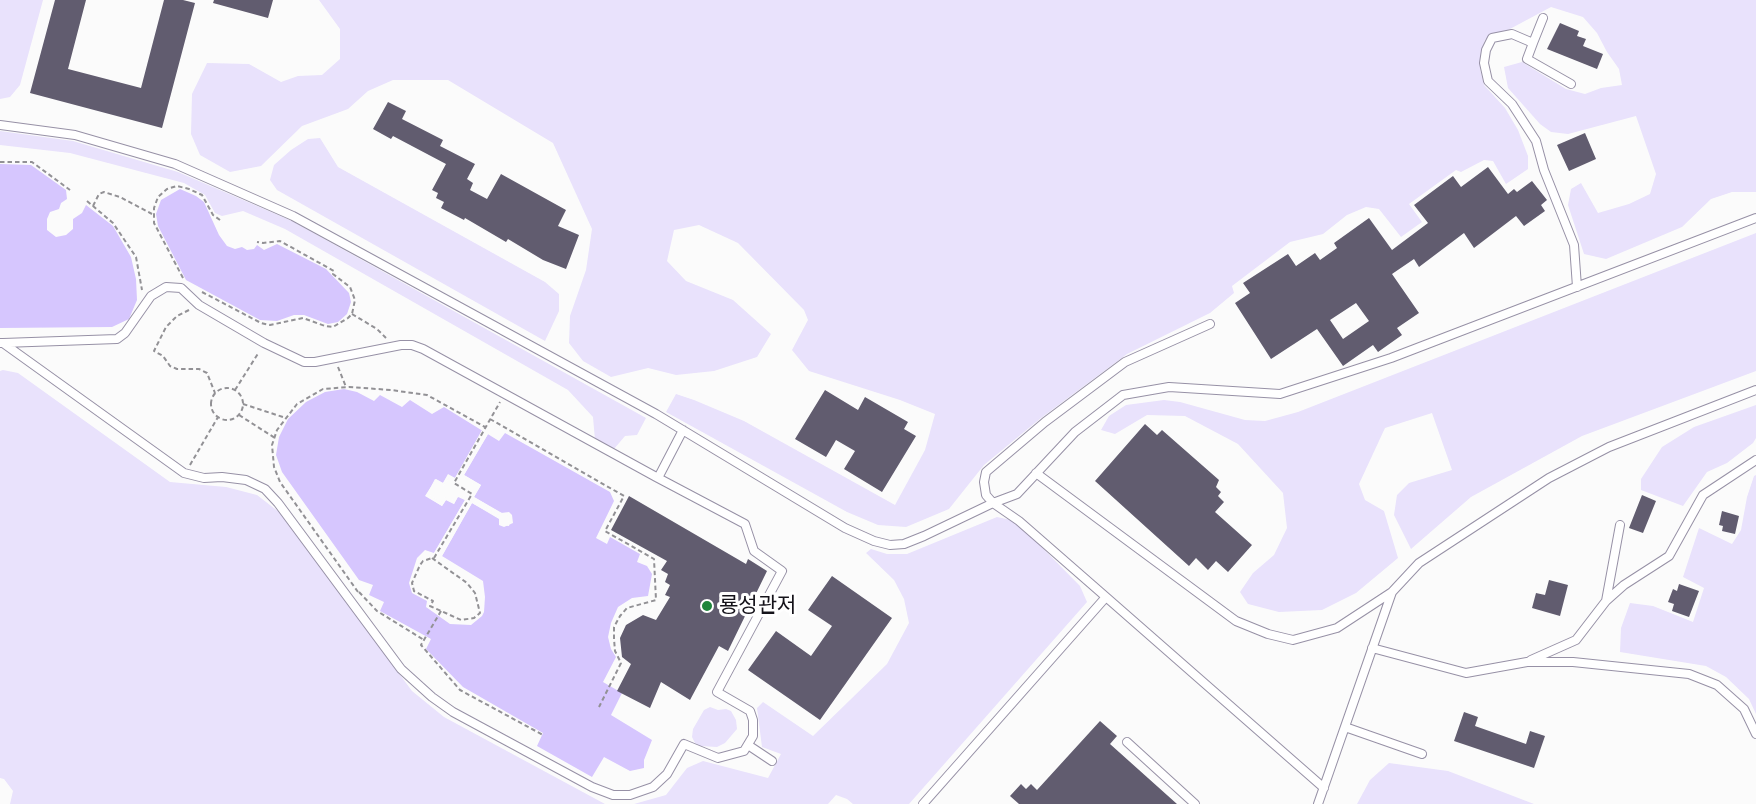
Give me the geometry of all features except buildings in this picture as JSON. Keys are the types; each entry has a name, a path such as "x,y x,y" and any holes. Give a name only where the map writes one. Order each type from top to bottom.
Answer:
{"lane":[{"path":"1543,18 1527,59 1571,84"},
{"path":"1533,43 1512,34 1492,38 1486,50 1484,63 1488,81 1512,104 1536,141 1544,170 1574,245 1577,287"},
{"path":"0,125 75,135 175,164 283,211 683,430 845,528 890,545 904,544 993,502 1017,494 1075,432 1123,395 1169,387 1280,394 1391,358 1756,218"},
{"path":"166,286 181,288 199,305 264,343 304,362 329,360 396,346 412,345 423,349 504,395 746,524 754,551 782,571 717,692 750,711 753,720 753,736 744,751 718,758 684,744 667,774 653,787 630,795 613,795 592,787 453,712 432,698 401,669 278,503 265,489 246,480 222,477 204,478 188,474 1,343 117,339 125,333 151,296 166,286"},
{"path":"1210,324 1125,362 1045,422 986,472 984,482 986,495 1019,521 1324,788"},
{"path":"1036,473 1236,621 1268,634 1293,640 1337,628 1392,592 1419,563 1549,478 1609,447 1756,390"},
{"path":"658,478 683,430"},
{"path":"1527,662 1576,640 1606,601 1624,585 1668,556 1703,495 1756,460"},
{"path":"1606,601 1620,525"},
{"path":"1318,804 1392,592"},
{"path":"923,804 1106,597"},
{"path":"1372,648 1466,673 1527,662 1573,662 1689,674 1717,685 1744,709 1756,734"},
{"path":"1345,727 1422,754"},
{"path":"1127,742 1195,804"},
{"path":"748,745 772,761"}],"path":[{"path":"0,162 32,162 70,190"},
{"path":"186,283 154,223 152,214 158,198 167,189 177,186 189,189 202,195 213,216 220,220"},
{"path":"93,206 99,194 104,192 120,197 152,214"},
{"path":"87,201 113,223 136,257 144,305"},
{"path":"195,288 261,323 270,325 303,318 333,327 341,324 352,314 355,300 350,287 333,274 334,270 280,242 257,242"},
{"path":"199,305 177,316 166,327 154,351 163,356 170,366 177,369 200,369 207,373 215,393"},
{"path":"352,314 377,329 396,346"},
{"path":"236,390 264,343"},
{"path":"329,360 340,369 346,387"},
{"path":"424,640 377,611 358,592 280,482 274,467 272,446 277,430 297,404 323,389 346,387 427,395 485,427"},
{"path":"225,388 236,390 243,404 239,414 229,420 218,417 211,403 215,393 225,388"},
{"path":"434,559 467,583 475,593 480,613 474,618 461,620 430,606 432,602 414,591 412,583 423,561 434,559 438,554 472,494 454,483 482,430 504,395"},
{"path":"243,404 286,418"},
{"path":"239,414 275,438"},
{"path":"188,474 190,462 218,417"},
{"path":"490,419 624,496 605,531 654,559 656,600 627,608 614,627 615,651 621,663 599,707"},
{"path":"441,611 421,645 460,690 543,735"}],"shaded area":[{"path":"0,0 43,0 20,85 10,97 0,99"},
{"path":"319,0 1756,0 1756,192 1732,192 1711,199 1682,227 1606,259 1584,254 1568,205 1571,189 1581,183 1598,213 1629,204 1650,194 1656,174 1636,116 1568,134 1551,132 1540,124 1508,88 1504,67 1522,62 1566,89 1585,94 1601,88 1622,85 1619,69 1597,33 1583,17 1551,7 1508,30 1492,34 1485,40 1481,51 1480,69 1484,85 1505,108 1518,130 1528,156 1528,169 1506,184 1493,161 1484,160 1461,172 1456,170 1409,204 1422,222 1401,237 1379,209 1366,207 1347,215 1323,234 1290,242 1232,286 1234,293 1210,313 1127,354 1041,418 984,465 949,509 906,527 878,525 847,512 666,412 676,394 694,400 744,421 895,505 925,450 935,414 900,400 809,371 792,350 808,320 804,310 738,243 699,225 674,230 667,261 686,281 733,300 771,334 757,357 714,371 676,375 648,368 611,377 583,361 569,343 570,316 586,270 592,229 553,143 448,80 393,80 368,91 348,109 302,126 261,166 230,172 200,155 191,134 192,94 207,63 249,64 281,82 298,76 322,75 340,59 340,29"},
{"path":"0,131 73,141 178,172 292,221 646,418 637,435 625,436 614,449 595,440 593,417 568,390 285,229 243,211 222,216 215,213 205,195 184,183 70,153 0,145"},
{"path":"320,138 338,167 545,282 559,294 559,311 545,341 277,190 270,180 274,165 308,139"},
{"path":"0,164 31,165 66,190 67,199 61,203 59,209 50,212 47,219 47,230 56,237 66,235 73,229 73,219 82,213 86,205 113,226 131,257 136,279 137,300 129,319 112,327 0,328"},
{"path":"180,189 204,202 219,235 227,246 235,249 242,247 247,250 254,249 257,245 264,250 277,244 326,269 349,293 351,302 347,314 338,322 328,324 304,315 294,315 277,321 260,320 186,280 158,226 156,214 161,200"},
{"path":"1756,233 1756,371 1582,436 1471,497 1411,549 1394,515 1397,495 1409,483 1452,470 1432,413 1385,428 1359,484 1365,500 1384,511 1398,558 1356,593 1322,610 1279,612 1248,604 1240,592 1253,573 1274,555 1287,528 1283,493 1238,444 1185,416 1147,415 1115,434 1101,430 1109,416 1126,405 1164,400 1180,402 1245,420 1265,421 1298,412"},
{"path":"0,371 18,373 170,482 226,487 257,495 279,512 412,691 444,717 605,804 10,804 13,791 4,779 0,778"},
{"path":"344,389 357,392 374,401 380,395 402,407 410,400 432,414 444,407 486,433 482,431 455,478 448,475 443,483 435,479 426,496 442,506 446,500 454,504 458,496 465,500 434,553 425,550 417,558 409,583 412,593 427,601 426,607 450,624 471,625 484,612 483,581 442,556 472,503 499,519 500,525 509,526 512,515 502,513 474,497 481,485 464,475 488,434 499,441 505,433 610,492 614,501 596,538 607,544 610,537 640,554 637,562 647,566 652,574 648,596 632,598 618,607 608,637 616,657 603,682 622,693 611,715 652,740 644,760 644,768 630,771 604,757 592,777 537,746 543,733 463,687 426,649 431,639 380,611 384,602 369,595 373,585 359,580 282,472 276,455 279,437 288,419 306,402 325,392"},
{"path":"1756,405 1756,438 1753,443 1727,463 1707,472 1683,506 1641,490 1641,479 1662,447 1694,427"},
{"path":"1756,475 1756,714 1749,699 1726,677 1706,666 1620,652 1621,628 1630,603 1653,606 1693,622 1704,588 1683,577 1699,528 1732,544 1741,530 1747,497"},
{"path":"997,517 1016,521 1080,586 1087,602 909,804 853,804 836,795 828,804 634,804 666,795 687,768 703,761 768,778 781,754 762,747 757,708 763,702 813,736 887,664 909,623 904,599 894,580 866,553 871,549 887,554 907,554"},
{"path":"710,707 731,711 736,720 737,729 725,743 717,747 700,746 692,737 693,729 704,710"},
{"path":"1389,763 1448,771 1534,804 1357,804 1370,780"}],"pier":[{"path":"482,430 488,434 464,475 481,485 474,497 501,513 509,512 513,523 504,527 499,525 499,518 472,503 442,556 440,554 470,501 496,514 472,499 471,496 477,486 461,476 483,435 457,480 449,478 443,486 437,483 429,495 441,502 445,497 453,500 458,493 468,500 437,554 434,553 465,500 458,497 454,504 446,500 442,506 425,496 436,479 443,483 448,474 455,478","holes":["507,515 509,522 502,523 501,516"]}],"place":[{"name":"룡성관저","path":"707,606"}]}
